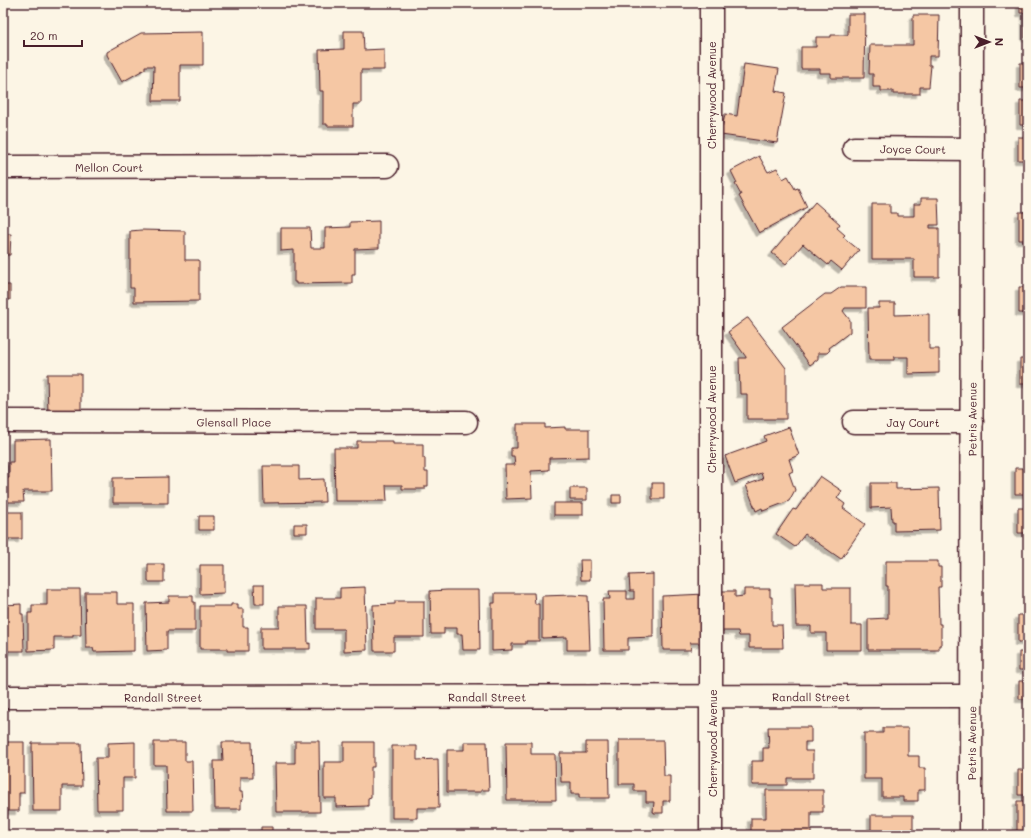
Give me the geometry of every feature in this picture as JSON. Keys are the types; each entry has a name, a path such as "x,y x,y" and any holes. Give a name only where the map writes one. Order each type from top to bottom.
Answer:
{"street":[{"name":"Cherrywood Avenue","path":"711,3 711,835"},
{"name":"Petris Avenue","path":"971,835 972,3"},
{"name":"Joyce Court","path":"854,148 972,149"},
{"name":"Mellon Court","path":"3,167 387,166"},
{"name":"Glensall Place","path":"3,421 466,422"},
{"name":"Jay Court","path":"854,422 972,422"},
{"name":"Randall Street","path":"3,697 971,696"}],"building":[{"path":"1020,3 1028,3 1028,38 1025,38 1025,13 1020,13"},
{"path":"848,14 865,14 864,78 831,78 831,73 820,73 820,69 801,69 801,47 816,47 816,37 848,35"},
{"path":"913,15 939,15 938,56 929,56 929,65 931,65 929,87 920,87 920,94 893,94 893,91 881,91 881,87 873,87 873,74 869,74 870,45 913,45"},
{"path":"344,31 363,31 364,50 384,49 384,70 361,70 361,104 353,104 353,126 327,126 327,124 323,124 323,91 320,91 319,50 344,49"},
{"path":"203,32 203,65 180,65 180,101 153,101 154,66 145,66 145,69 122,82 107,55 107,52 141,33"},
{"path":"1020,63 1028,63 1028,88 1020,88"},
{"path":"744,64 779,69 775,91 786,93 777,143 721,135 725,114 737,116"},
{"path":"1020,101 1028,101 1028,125 1020,125"},
{"path":"1018,137 1028,137 1028,160 1018,160"},
{"path":"759,156 768,172 777,168 783,179 788,176 795,189 798,188 807,207 759,233 739,196 741,195 735,184 737,183 731,171"},
{"path":"921,198 938,198 939,225 930,225 930,228 939,228 939,277 914,277 914,259 872,259 872,204 890,204 890,213 897,213 897,216 914,216 914,204 921,204"},
{"path":"815,202 840,224 837,228 845,235 843,237 859,250 842,270 831,261 828,265 803,244 786,264 772,253"},
{"path":"1019,212 1028,212 1028,240 1019,240"},
{"path":"379,221 379,248 355,249 355,274 352,274 352,283 296,284 296,282 294,282 294,250 281,251 281,228 310,228 311,248 325,248 325,228 350,227 350,222"},
{"path":"130,231 185,231 185,260 199,260 199,301 134,302 134,288 130,288"},
{"path":"3,234 11,234 10,255 4,255 4,271"},
{"path":"3,285 10,285 10,300 3,300"},
{"path":"841,287 866,287 866,308 845,308 843,311 850,320 850,332 829,348 830,350 827,353 818,353 818,359 810,365 782,327 825,294 831,294"},
{"path":"1019,287 1028,287 1028,313 1019,313"},
{"path":"879,303 895,303 895,315 929,314 929,349 939,349 939,373 908,374 908,357 894,357 894,360 869,360 868,308 879,308"},
{"path":"747,318 786,368 786,419 747,419 747,394 740,394 739,358 746,357 728,332"},
{"path":"1020,359 1028,359 1028,384 1020,384"},
{"path":"47,374 81,374 81,415 48,415"},
{"path":"517,424 545,424 545,428 565,427 565,429 589,429 589,457 549,458 549,470 531,471 532,498 506,499 505,465 515,465 514,456 511,456 511,448 517,448"},
{"path":"789,427 799,455 789,459 793,471 789,473 795,490 789,501 763,511 762,508 756,511 746,485 763,479 761,473 735,483 725,456 766,441 764,436"},
{"path":"51,439 52,491 23,491 24,502 3,502 3,478 9,478 9,462 13,462 13,440"},
{"path":"357,441 393,441 393,444 423,444 425,472 428,472 428,486 425,486 425,489 402,489 402,485 386,485 387,501 335,501 334,448 357,448"},
{"path":"263,466 299,466 299,480 324,479 325,502 264,503"},
{"path":"1015,468 1028,468 1028,494 1015,494"},
{"path":"820,476 842,491 837,498 845,504 843,508 865,524 841,559 805,534 795,547 776,534 793,509 796,510"},
{"path":"168,477 168,503 113,503 113,478"},
{"path":"652,483 664,483 664,499 652,499"},
{"path":"871,483 896,483 896,489 939,488 940,530 894,531 894,521 892,521 891,507 871,508"},
{"path":"570,488 587,488 587,500 570,500"},
{"path":"612,495 621,495 621,503 612,503"},
{"path":"554,503 583,503 583,515 554,515"},
{"path":"1018,508 1028,508 1028,533 1018,533"},
{"path":"3,512 22,512 22,539 3,539"},
{"path":"199,516 214,516 214,530 199,530"},
{"path":"294,524 307,524 307,533 294,533"},
{"path":"580,560 590,560 590,580 581,580"},
{"path":"886,561 938,561 938,567 941,567 941,587 938,587 939,624 941,624 941,645 939,645 939,650 868,650 868,619 888,618"},
{"path":"148,564 164,564 164,582 148,582"},
{"path":"200,565 224,565 224,593 200,594"},
{"path":"653,574 653,637 628,638 628,650 604,650 603,599 610,599 609,591 627,591 627,599 634,599 634,591 630,591 629,575"},
{"path":"795,583 823,583 823,588 851,588 851,625 862,625 862,650 826,650 826,633 811,633 811,626 796,626"},
{"path":"254,585 264,585 264,604 255,604"},
{"path":"365,587 367,650 344,651 344,629 316,629 316,598 340,598 340,588"},
{"path":"3,589 4,605 21,604 21,614 23,614 24,651 3,651"},
{"path":"47,589 80,589 81,635 73,635 73,637 54,637 54,650 28,651 28,613 32,613 32,605 47,605"},
{"path":"744,589 770,589 770,597 772,597 772,625 782,625 783,648 749,648 749,636 739,636 738,631 719,631 718,591 735,591 735,597 744,596"},
{"path":"479,590 480,650 463,650 462,634 457,634 457,628 444,628 444,634 431,634 430,591"},
{"path":"85,592 117,592 117,604 134,604 134,651 94,652 93,648 86,648"},
{"path":"495,593 534,593 535,604 539,604 539,641 526,641 526,644 512,644 512,650 492,651 492,603 495,603"},
{"path":"705,594 705,643 690,643 691,650 663,650 662,596"},
{"path":"169,596 193,596 193,602 195,602 195,631 167,631 167,650 147,651 146,603 169,602"},
{"path":"542,596 588,596 590,650 567,650 567,637 542,638"},
{"path":"395,601 424,601 424,637 394,637 394,651 374,651 373,605 395,604"},
{"path":"231,604 238,604 238,609 243,609 243,627 248,627 248,651 200,649 200,606 231,606"},
{"path":"279,606 307,606 308,644 310,643 310,649 261,649 261,627 279,627"},
{"path":"1018,615 1028,615 1028,642 1018,642"},
{"path":"1019,652 1028,652 1028,699 1019,699 1019,681 1027,681 1027,670 1019,670"},
{"path":"768,727 811,727 811,742 805,742 805,751 813,751 813,778 787,778 787,785 752,785 752,761 763,761 763,748 769,748"},
{"path":"883,728 908,728 908,756 919,756 919,768 925,768 925,790 918,790 918,801 903,801 903,797 882,797 882,779 864,779 864,733 883,733"},
{"path":"619,740 663,740 664,776 670,776 670,801 663,801 663,813 653,812 654,802 646,802 646,791 634,791 634,784 619,784"},
{"path":"295,741 319,741 320,812 276,812 275,763 295,763"},
{"path":"3,742 24,742 24,793 19,793 19,811 3,811"},
{"path":"135,742 135,778 123,778 123,810 97,810 96,758 108,758 108,743"},
{"path":"154,742 185,742 185,761 192,761 193,811 167,811 166,765 154,765"},
{"path":"222,742 252,742 253,777 240,777 240,792 242,792 243,800 241,800 241,809 215,809 214,761 223,761"},
{"path":"344,742 374,742 374,767 371,767 371,797 368,798 368,806 336,807 336,798 324,798 324,762 344,762"},
{"path":"464,742 487,742 489,790 481,790 481,792 447,792 447,750 464,750"},
{"path":"506,742 531,742 531,754 555,754 556,800 507,800"},
{"path":"586,742 608,742 609,798 579,798 579,794 571,794 571,782 561,782 560,753 586,753"},
{"path":"32,743 81,743 82,786 62,786 62,811 33,811"},
{"path":"392,746 417,746 417,760 438,759 439,808 417,808 417,818 392,818"},
{"path":"1018,770 1028,770 1028,795 1018,795"},
{"path":"766,790 823,790 823,812 811,812 811,835 751,835 751,818 766,818"},
{"path":"1017,801 1028,801 1028,835 1017,833"},
{"path":"871,815 913,815 913,835 871,835"},
{"path":"261,827 272,827 272,835 261,835"}]}
